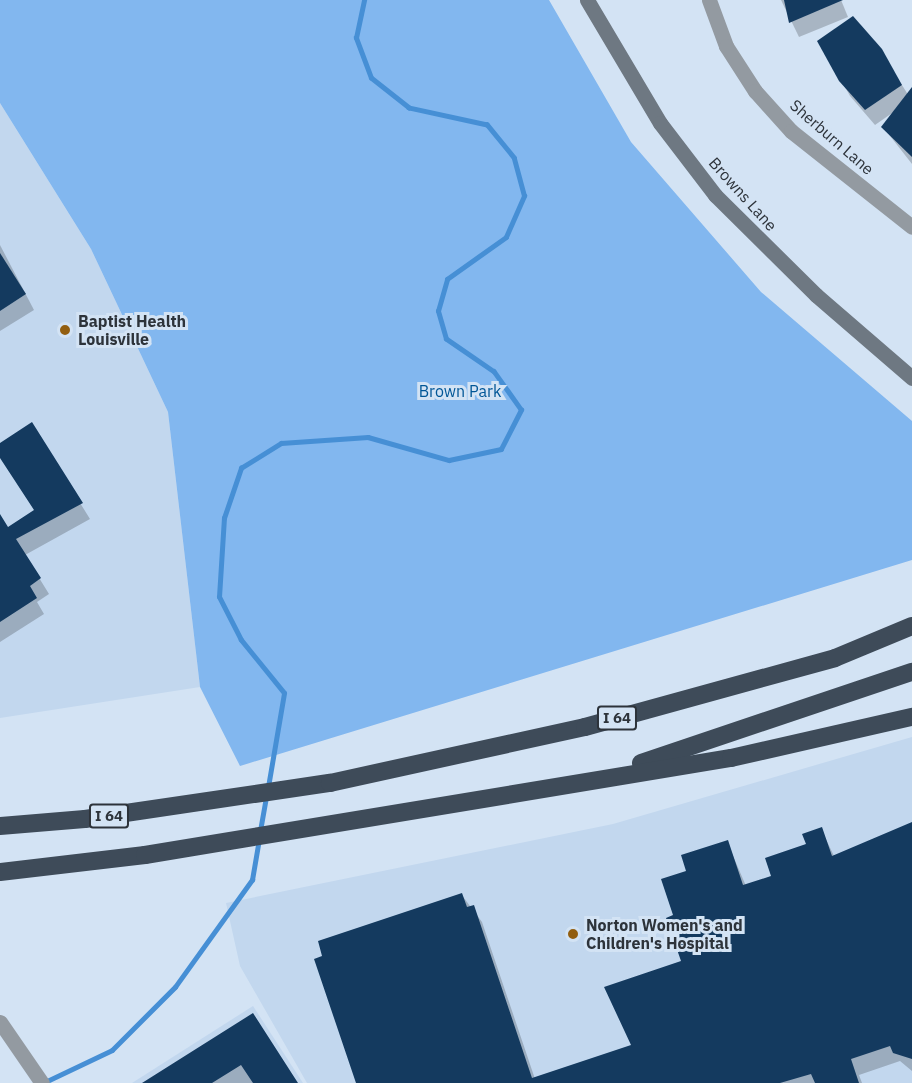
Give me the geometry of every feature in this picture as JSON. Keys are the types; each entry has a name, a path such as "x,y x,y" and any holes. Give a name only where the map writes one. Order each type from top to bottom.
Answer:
{"highway":[{"name":"I 64","path":"0,826 218,800 315,785 585,727 835,658 912,626"},
{"path":"579,783 912,672"},
{"path":"0,872 210,844 731,758 912,717"}],"street":[{"name":"Browns Lane","path":"586,0 660,123 715,195 816,295 912,378"},
{"name":"Sherburn Lane","path":"709,0 726,46 755,91 791,131 912,226"},
{"path":"0,1022 42,1083"}],"shaded area":[{"name":"Baptist Health Louisville","path":"0,103 91,249 168,412 200,687 0,718"},
{"name":"Norton Women's and Children's Hospital","path":"912,737 912,1083 307,1083 240,966 226,903 613,824"},
{"path":"253,1006 303,1083 132,1083"}],"green space":[{"name":"Brown Park","path":"0,0 549,0 631,142 761,292 912,421 912,560 240,766 200,687 168,412 91,249 0,103"}],"building":[{"path":"784,0 843,0 789,23"},
{"path":"853,16 882,49 902,85 865,110 839,81 817,41"},
{"path":"912,87 912,157 881,127"},
{"path":"0,253 26,294 0,311"},
{"path":"32,422 83,503 16,539 41,578 30,586 37,598 0,622 0,514 8,527 34,510 0,458 0,443"},
{"path":"912,822 912,1059 893,1053 890,1046 851,1059 859,1083 815,1083 811,1074 780,1083 356,1083 314,959 322,956 318,941 462,893 467,907 474,905 532,1078 631,1045 604,987 681,961 666,918 673,915 661,879 686,871 681,855 728,840 743,885 771,876 765,858 806,844 802,834 822,827 832,856"},
{"path":"253,1013 298,1083 253,1083 241,1065 212,1083 142,1083"}],"waterway":[{"path":"268,787 284,693 241,640 219,597 224,518 241,468 281,443 368,437 449,460 501,449 521,410 494,372 446,339 438,311 447,279 506,237 524,196 514,158 487,125 409,108 371,78 356,38 364,0"},
{"path":"260,831 266,798"},
{"path":"45,1082 112,1050 175,987 252,880 259,839"}],"place":[{"name":"Baptist Health Louisville","path":"65,330"},
{"name":"Norton Women's and Children's Hospital","path":"573,934"}]}
